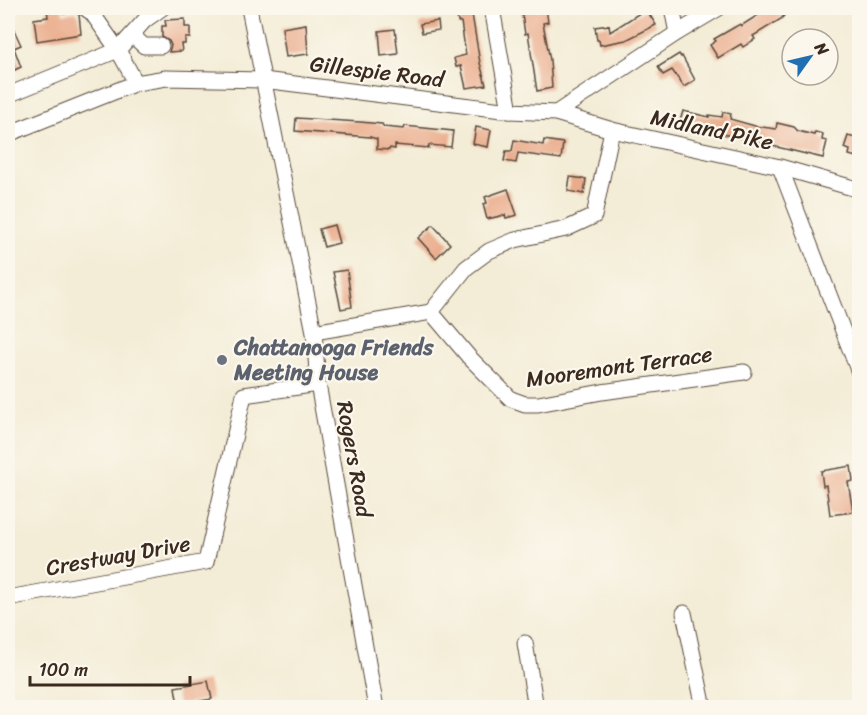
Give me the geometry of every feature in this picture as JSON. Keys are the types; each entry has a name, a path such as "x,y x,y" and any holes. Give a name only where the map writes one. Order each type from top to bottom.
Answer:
{"street":[{"path":"85,8 92,13 118,50 136,83"},
{"path":"8,95 118,50 145,20 162,8"},
{"name":"Rogers Road","path":"249,8 314,332 318,384 376,708"},
{"path":"492,8 510,111"},
{"path":"672,8 676,33"},
{"path":"556,113 676,33 719,8"},
{"path":"133,36 144,46 161,46"},
{"name":"Gillespie Road","path":"8,134 136,83 166,78 262,80 510,111 556,113"},
{"name":"Midland Pike","path":"556,113 612,130 780,167 860,190"},
{"path":"314,332 431,312 466,268 489,251 515,240 566,229 594,216 612,130"},
{"path":"780,167 860,375"},
{"name":"Mooremont Terrace","path":"431,312 469,357 511,399 525,404 538,404 602,392 744,372"},
{"name":"Crestway Drive","path":"8,598 206,562 244,395 318,384"},
{"path":"684,613 705,708"},
{"path":"525,643 536,708"}],"building":[{"path":"47,8 62,8 63,14 76,12 79,15 81,34 37,41 34,19 48,17"},
{"path":"455,8 471,8 486,85 466,88 461,66 456,67 454,58 466,55 461,22 458,22"},
{"path":"521,8 546,8 548,22 543,23 550,60 552,88 537,91 528,33 525,34"},
{"path":"769,8 791,8 781,19 753,36 755,39 743,47 741,44 718,58 710,45 716,41 714,39 740,24 741,26"},
{"path":"646,9 656,25 626,40 600,45 595,27 609,25 610,32"},
{"path":"8,17 21,45 14,48 21,67 8,73"},
{"path":"185,19 185,27 190,27 190,38 185,38 185,44 181,44 182,51 169,52 171,45 162,37 162,26 166,26 165,20"},
{"path":"438,21 439,30 422,33 420,24"},
{"path":"306,24 308,54 286,57 282,28"},
{"path":"395,29 398,54 381,56 379,31"},
{"path":"679,54 695,80 684,87 672,70 663,75 658,67"},
{"path":"683,111 709,117 709,115 722,117 723,112 731,114 730,119 755,126 776,129 777,123 814,135 815,132 823,134 822,140 827,141 823,158 706,130 706,128 680,121"},
{"path":"296,118 382,124 384,127 404,129 405,126 453,131 451,147 395,145 395,149 377,149 377,139 370,137 295,131"},
{"path":"476,127 491,130 488,147 473,144"},
{"path":"848,136 860,139 860,158 849,155 850,150 844,148"},
{"path":"514,140 543,145 544,140 563,143 561,159 518,153 516,163 504,161 506,151 512,151"},
{"path":"570,177 586,179 584,194 568,191"},
{"path":"508,189 517,215 487,219 483,204 487,203 485,197"},
{"path":"334,225 339,243 324,247 319,229"},
{"path":"433,225 450,244 436,258 418,238"},
{"path":"347,270 352,307 341,309 333,272"},
{"path":"851,466 853,481 848,482 853,512 830,515 826,485 823,486 821,471"},
{"path":"208,681 212,699 178,705 175,687"}],"place":[{"name":"Chattanooga Friends Meeting House","path":"222,360"}]}
